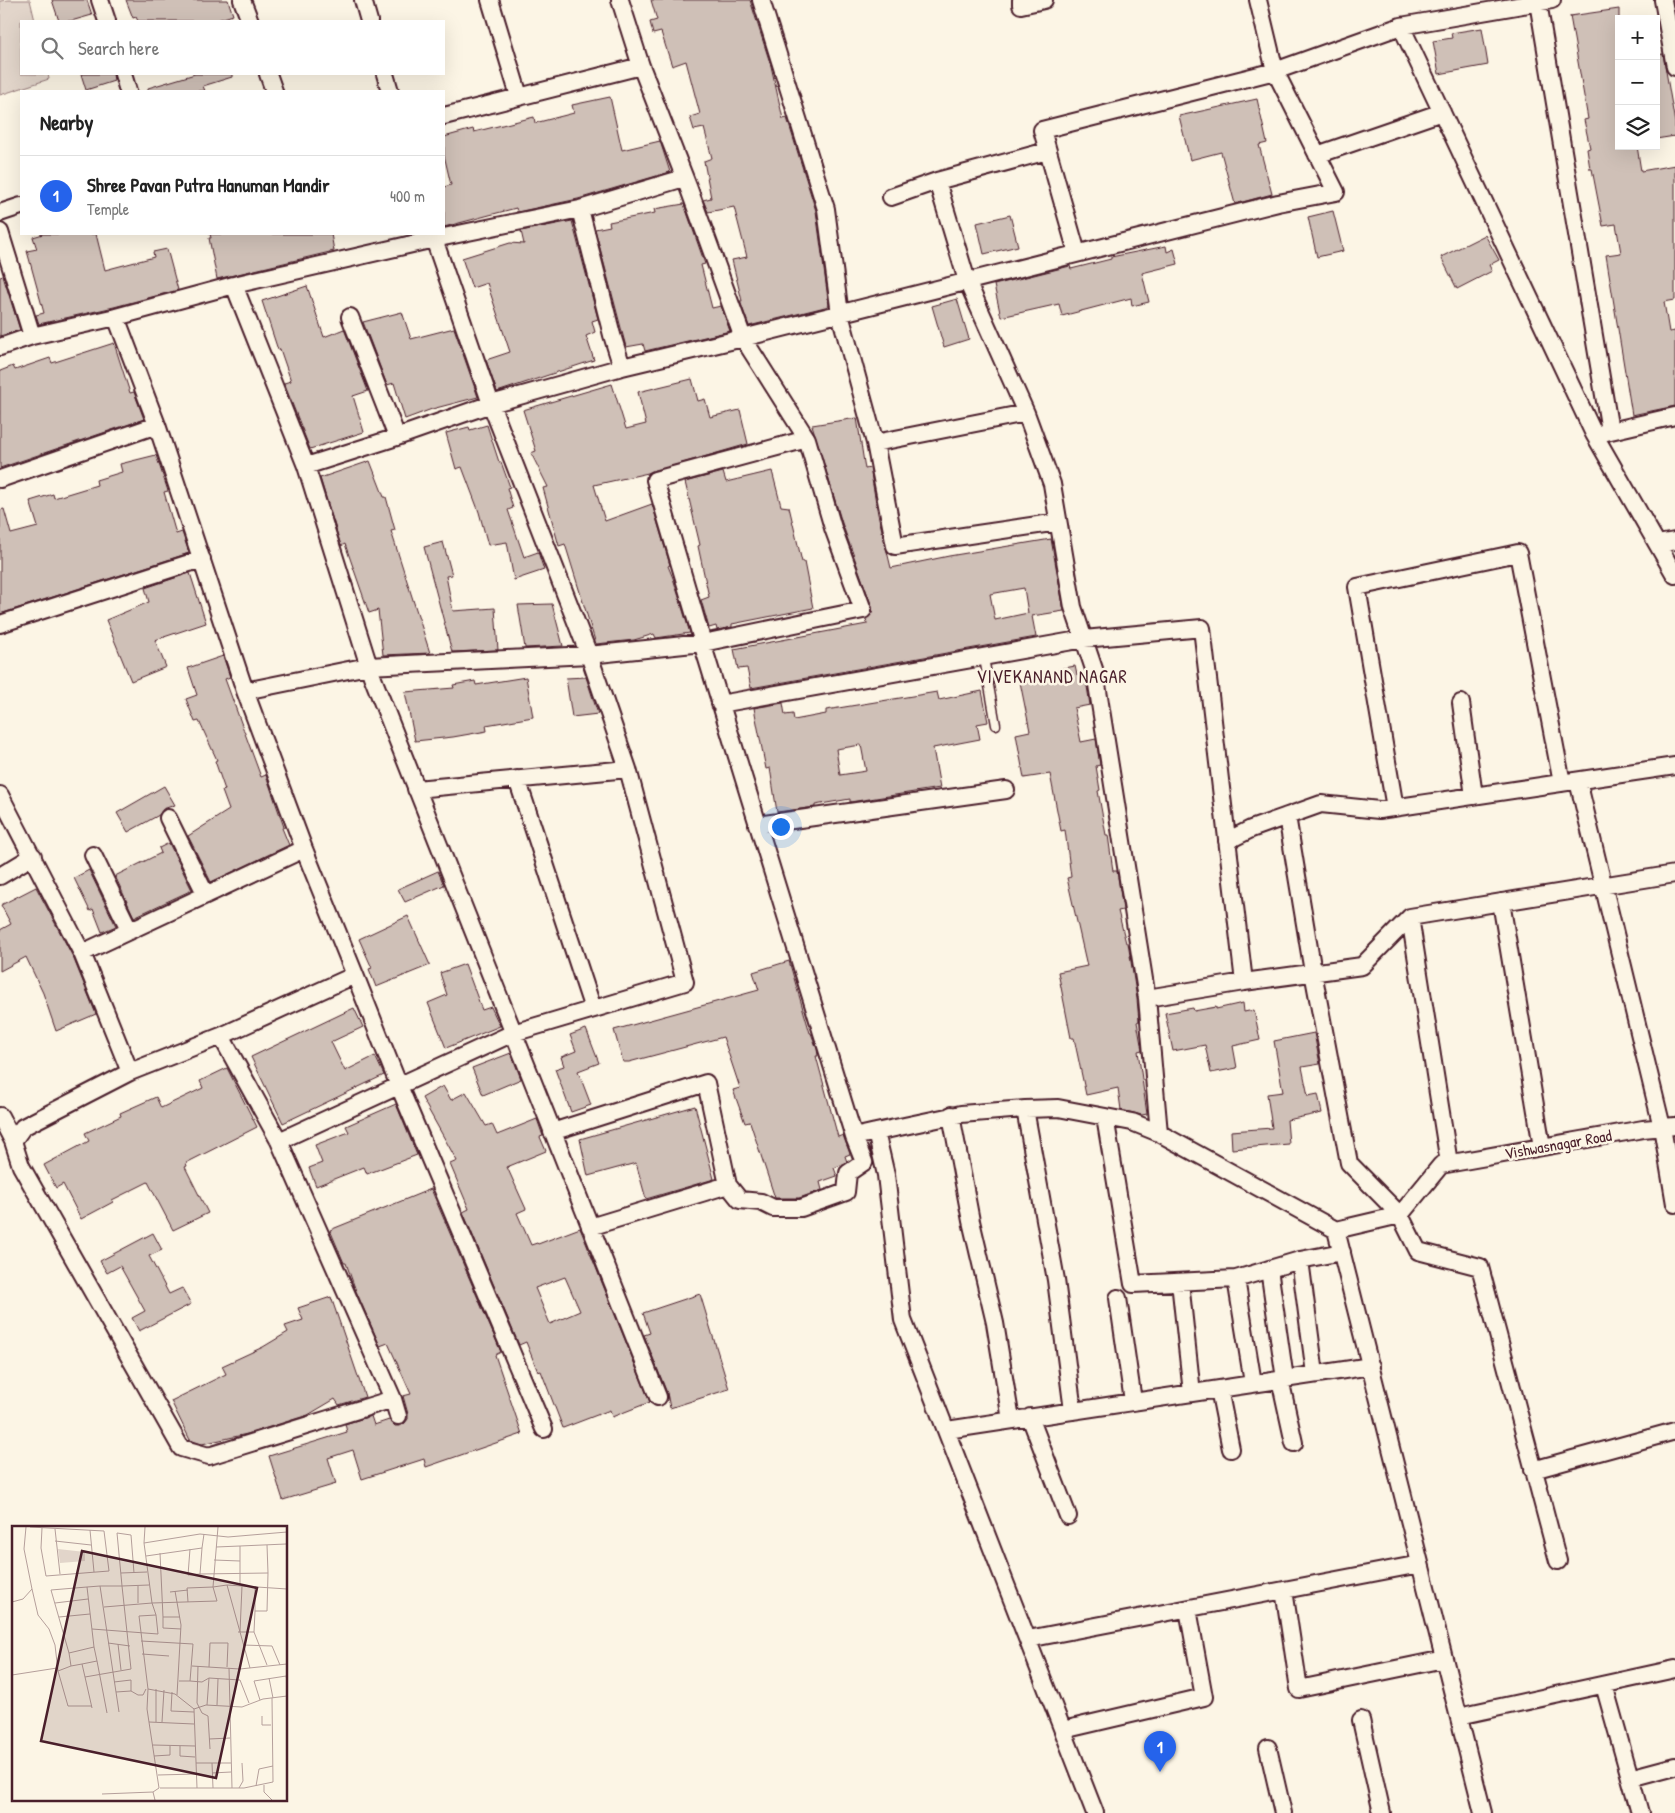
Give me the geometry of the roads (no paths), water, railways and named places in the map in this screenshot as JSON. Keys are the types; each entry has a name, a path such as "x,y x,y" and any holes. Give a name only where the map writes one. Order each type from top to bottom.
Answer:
{"street":[{"path":"100,0 107,20"},
{"path":"242,0 250,20"},
{"path":"363,0 369,20"},
{"path":"490,0 519,96"},
{"path":"245,690 368,666 589,655 703,643 862,610 833,528 807,439 743,338 641,66 620,0"},
{"path":"762,0 826,209 840,314 875,443 895,546 1058,522"},
{"path":"1021,0 1021,6 1044,0"},
{"path":"306,466 491,404 622,367 1278,203 1336,192 1275,71 1258,0"},
{"path":"1663,0 1675,67"},
{"path":"1077,253 1042,130 1275,71 1401,26 1519,3 1545,1 1602,432"},
{"path":"1401,26 1442,112 1675,575"},
{"path":"445,116 641,66"},
{"path":"123,75 128,90"},
{"path":"268,75 274,90"},
{"path":"385,75 390,90"},
{"path":"1317,155 1442,112"},
{"path":"891,196 937,181 1047,151"},
{"path":"445,234 580,209 684,178"},
{"path":"937,181 967,281 1026,413 1052,484 1073,607 1095,672 1147,998 1159,1133"},
{"path":"0,213 20,206"},
{"path":"580,209 622,367"},
{"path":"0,232 32,336"},
{"path":"0,347 32,336 116,316 234,284 433,236 491,404 589,655 628,770 685,982 513,1034 278,1141"},
{"path":"234,284 306,466 368,666 658,1397"},
{"path":"116,316 157,425 245,690 304,850 399,1086 544,1429"},
{"path":"350,317 397,437"},
{"path":"875,443 1026,413"},
{"path":"1602,432 1675,416"},
{"path":"0,479 157,425"},
{"path":"552,1132 706,1083 728,1185 740,1200 761,1202 773,1208 801,1208 846,1192 848,1172 864,1162 854,1138 720,704 656,480 807,439"},
{"path":"1658,544 1675,541"},
{"path":"1394,808 1357,587 1518,553 1562,783"},
{"path":"0,624 202,560"},
{"path":"720,704 1084,639 1202,628 1244,982"},
{"path":"1461,703 1474,796"},
{"path":"1228,841 1251,829 1321,804 1379,810 1675,766"},
{"path":"416,788 628,770"},
{"path":"517,779 593,1010"},
{"path":"1578,781 1604,886 1669,1126 1675,1204"},
{"path":"757,824 1006,790"},
{"path":"0,795 82,953 130,1072"},
{"path":"1287,816 1313,972 1349,1163 1400,1215 1418,1251 1480,1267 1558,1561"},
{"path":"168,818 206,895"},
{"path":"82,953 304,850"},
{"path":"94,855 130,931"},
{"path":"0,876 33,856"},
{"path":"1147,998 1244,982 1362,966 1410,917 1675,874"},
{"path":"1501,902 1542,1147"},
{"path":"854,1138 951,1115 1026,1108 1058,1108 1132,1122 1159,1133 1336,1230 1400,1215 1445,1164 1410,917"},
{"path":"13,1142 23,1127 130,1072 221,1036 355,975"},
{"path":"221,1036 278,1141 393,1399 398,1416"},
{"path":"1026,1108 1056,1280 1073,1411"},
{"path":"951,1115 971,1221 995,1323 1011,1420"},
{"path":"0,1116 13,1142 21,1166 181,1448 209,1456 393,1399"},
{"path":"1105,1117 1132,1284 1236,1279 1300,1260 1342,1252"},
{"name":"Vishwasnagar Road","path":"1445,1164 1669,1126"},
{"path":"876,1132 886,1175 903,1320 1095,1813"},
{"path":"590,1226 728,1185"},
{"path":"1336,1230 1483,1813"},
{"path":"1300,1260 1314,1374"},
{"path":"1269,1269 1283,1379 1294,1442"},
{"path":"1236,1279 1253,1383"},
{"path":"1180,1282 1192,1393"},
{"path":"1118,1298 1133,1401"},
{"path":"947,1430 1371,1366"},
{"path":"1220,1388 1231,1449"},
{"path":"1030,1417 1068,1516"},
{"path":"1533,1470 1675,1431"},
{"path":"1028,1639 1420,1564"},
{"path":"1284,1590 1299,1688 1444,1659"},
{"path":"1063,1730 1204,1697 1188,1609"},
{"path":"1459,1716 1675,1670"},
{"path":"1604,1685 1640,1813"},
{"path":"1361,1720 1382,1813"},
{"path":"1268,1748 1283,1813"},
{"path":"1630,1778 1675,1766"}],"lane":[{"path":"984,658 996,725"}],"place":[{"name":"Shree Pavan Putra Hanuman Mandir","path":"1160,1772"}],"district":[{"name":"VIVEKANAND NAGAR","path":"1052,676"}]}
